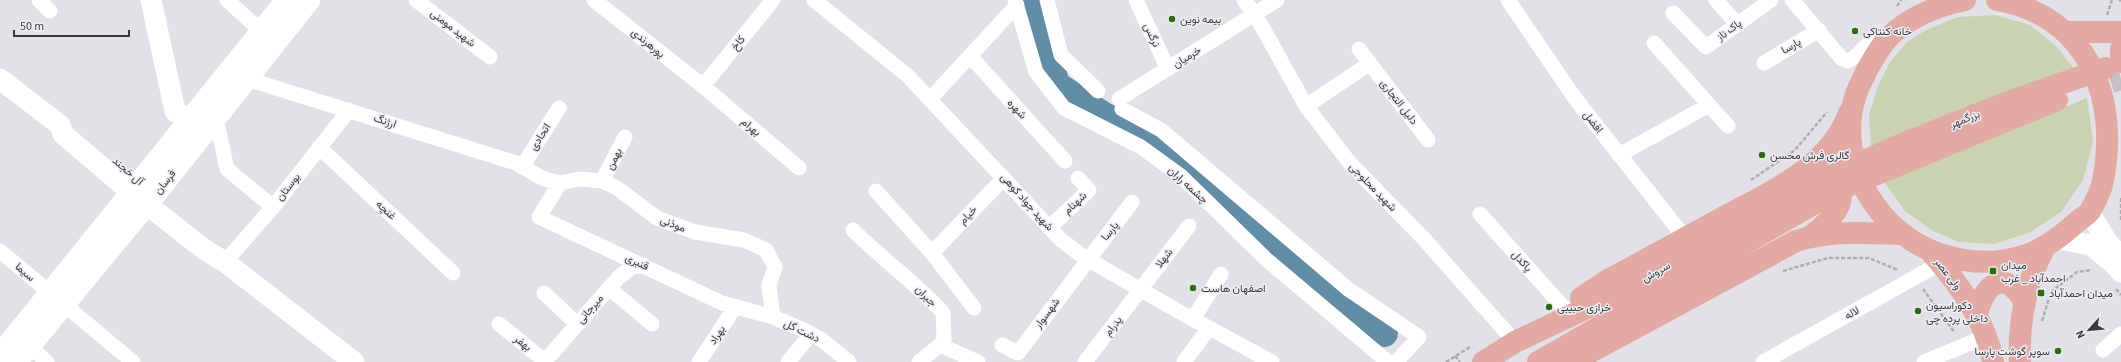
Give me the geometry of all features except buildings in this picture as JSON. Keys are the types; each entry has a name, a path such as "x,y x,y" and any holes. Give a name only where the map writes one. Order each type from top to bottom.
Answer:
{"main road":[{"path":"1903,25 1916,0"},
{"path":"1572,362 1778,251 1811,236 1829,222 1826,184 1834,142 1844,128 1855,97 1868,68 1887,39 1903,25 1924,12 1946,4 1965,0"},
{"path":"1997,0 2036,6 2069,32 2084,47 2096,65 2105,84 2111,105 2116,137 2109,168 2089,212 2052,243 2034,266 2025,303 2019,338 2022,361"},
{"path":"2069,32 2121,32"},
{"path":"2113,71 2121,49"},
{"name":"بزرگمهر","path":"1826,184 1902,144 2001,104 2113,71"},
{"path":"1855,97 1851,122 1852,148 1858,172 1865,190 1882,216 1900,234 1936,258 1988,263 2017,258 2052,243"},
{"path":"1515,342 1608,280 1788,182 1826,184"},
{"name":"سروش","path":"1484,362 1515,342 1616,294 1826,184"},
{"name":"سروش","path":"1538,362 1826,184"},
{"path":"1811,236 1854,232 1900,234"},
{"name":"ولی عصر","path":"1936,258 1958,285 1977,315 1993,362"},
{"path":"1977,315 1985,292 1990,286 1998,282 2015,288 2025,303"}],"street":[{"path":"39,0 50,11"},
{"path":"151,0 175,111 204,123 227,169 273,207"},
{"path":"227,0 261,31"},
{"name":"فرسان","path":"240,73 261,31 286,0"},
{"name":"فرسان","path":"57,299 151,199 240,73 310,0"},
{"name":"شهید مومنی","path":"416,0 490,57"},
{"name":"پورهرندی","path":"594,0 703,86"},
{"name":"کاخ","path":"703,86 773,0"},
{"name":"شهید جواد کوهی","path":"814,0 908,76 1060,239 1087,259 1140,290 1272,362"},
{"path":"1047,0 1061,55 1098,90"},
{"name":"نرگس","path":"1136,0 1168,69"},
{"name":"شهید محلوجی","path":"1244,0 1255,14 1306,106 1349,162 1423,238 1515,342"},
{"name":"خرمیان","path":"1277,0 1168,69 1120,104 1161,130 1348,289 1419,337 1396,362"},
{"name":"افضل","path":"1508,0 1574,97 1685,238"},
{"path":"1716,0 1737,24"},
{"name":"پاک ناز","path":"1673,13 1706,47 1771,0"},
{"path":"1792,0 1819,30 1842,59 1848,61 1855,58 1872,41 1887,39"},
{"path":"930,99 1016,3"},
{"name":"چشمه راران","path":"1016,3 1036,72 1064,108 1141,147 1181,176 1267,260 1388,362"},
{"name":"پارسا","path":"1764,63 1819,30"},
{"path":"1654,43 1728,126"},
{"name":"دلیل التجاری","path":"1359,49 1428,140"},
{"name":"شهره","path":"970,56 1065,161"},
{"path":"1306,106 1369,64"},
{"name":"ارژنگ","path":"240,73 522,167"},
{"name":"آل خجند","path":"0,79 60,125 63,134 151,199 205,250 225,262 354,362"},
{"name":"بهرام","path":"703,86 799,168"},
{"path":"1619,155 1709,105"},
{"name":"اتحادی","path":"522,167 558,108"},
{"name":"بوستان","path":"225,262 273,207 349,110"},
{"name":"فرسان","path":"0,354 21,348 135,187 204,123"},
{"name":"بهمن","path":"602,181 625,137"},
{"name":"غنچه","path":"319,147 453,273"},
{"name":"موذنی","path":"522,167 544,179 560,183 579,179 602,181 617,188 657,218 695,232 744,240 766,250 775,267 770,285 772,317"},
{"name":"خیام","path":"932,253 1004,178"},
{"name":"شهنام","path":"1050,227 1089,190 1078,178"},
{"name":"قنبری","path":"560,183 539,217 722,303 772,317"},
{"path":"876,191 932,253 974,308"},
{"name":"پارسا","path":"1087,259 1132,202"},
{"path":"2089,212 2108,243 2121,258"},
{"name":"پاکدل","path":"1480,214 1565,309"},
{"name":"شهلا","path":"1140,290 1189,226"},
{"name":"جبران","path":"852,230 868,246 924,293 943,313 944,340 940,345"},
{"path":"2052,243 2091,246 2114,264 2116,279"},
{"name":"سیما","path":"0,251 133,362"},
{"name":"لاله","path":"1770,360 1936,258"},
{"name":"شهسوار","path":"1002,345 1018,353 1087,259"},
{"name":"میرجانی","path":"545,362 618,277 632,268 643,265"},
{"path":"1193,319 1221,274"},
{"path":"609,288 652,324"},
{"name":"پدرام","path":"1086,362 1140,290"},
{"path":"544,293 577,324"},
{"name":"بهراد","path":"699,362 735,307"},
{"name":"دشت گل","path":"772,317 822,340 849,362"},
{"name":"بهفر","path":"499,324 545,362"},
{"path":"1184,362 1209,328"},
{"path":"788,362 811,334"},
{"path":"2103,350 2121,334"},
{"path":"1924,362 1985,337"},
{"path":"919,362 940,345 978,362"},
{"path":"21,348 47,362"}],"path":[{"path":"2121,198 2121,222"},
{"path":"1780,272 1828,258 1869,258"},
{"path":"2051,292 2078,272 2090,269 2097,272"},
{"path":"2116,279 2121,295"},
{"path":"1455,356 1459,362"}],"green space":[{"path":"1995,15 2030,25 2057,47 2075,70 1871,150 1869,115 1878,86 1890,62 1907,42 1926,30 1958,17"},
{"path":"2087,98 2093,142 2083,180 2061,212 2031,232 1994,244 1959,242 1931,230 1905,211 1884,182"}],"waterway":[{"path":"1037,0 1045,43 1056,85 1104,116 1141,135 1190,169 1297,266 1384,333"}],"tunnel":[{"path":"2111,82 2121,79"}],"place":[{"name":"بیمه نوین","path":"1172,19"},
{"name":"خانه کنتاکی","path":"1855,31"},
{"name":"گالری فرش محسن","path":"1762,155"},
{"name":"میدان احمدآباد _ غرب","path":"1993,271"},
{"name":"اصفهان هاست","path":"1193,288"},
{"name":"میدان احمدآباد","path":"2041,293"},
{"name":"خرازی حبیبی","path":"1549,307"},
{"name":"دکوراسیون داخلی پرده چی","path":"1918,311"},
{"name":"سوپر گوشت پارسا","path":"2058,351"}]}
